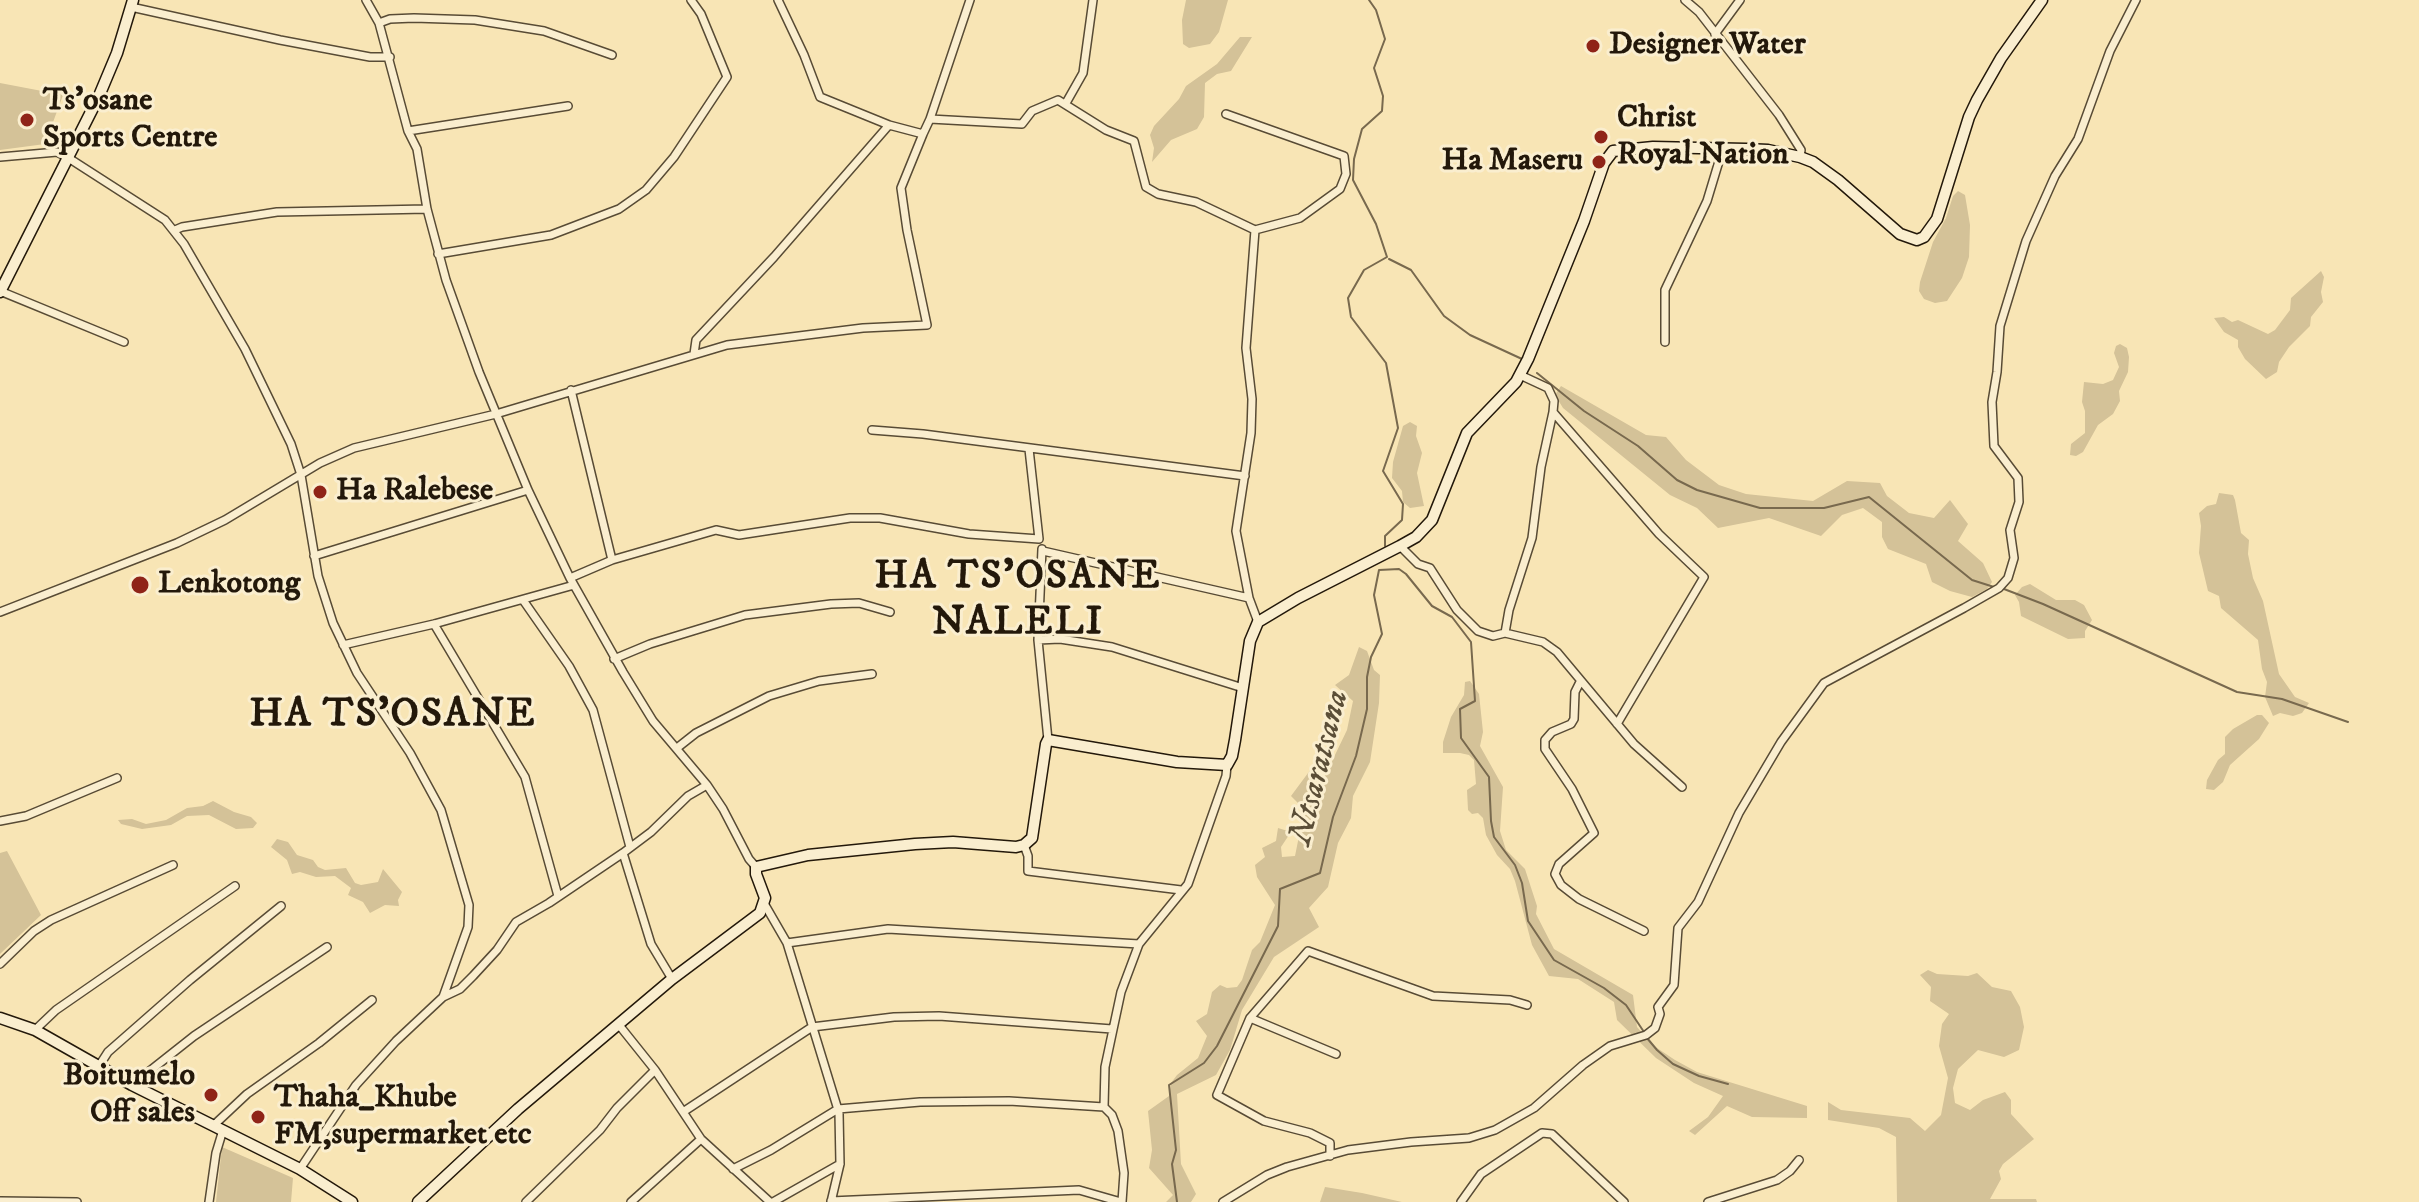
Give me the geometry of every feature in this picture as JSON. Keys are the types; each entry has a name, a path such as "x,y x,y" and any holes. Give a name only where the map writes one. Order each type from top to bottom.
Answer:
{"street":[{"path":"366,0 379,23 408,131 417,149 438,254 496,414 528,490 572,582 614,659 653,721 707,785 723,809 756,867 765,905 787,943 838,1109 840,1164 831,1201 1079,1190 1121,1202 1124,1173 1118,1131 1112,1115 1104,1107 1009,1101 920,1102 838,1109 733,1169"},
{"path":"438,254 551,235 619,209 646,190 674,157 727,77 701,14 691,0"},
{"path":"778,0 820,97 889,125 923,134"},
{"path":"0,612 177,543 225,520 329,458 354,448 496,414 727,345 891,325 927,325 901,188 930,119 970,0"},
{"path":"1066,103 1083,73 1093,0"},
{"path":"1685,0 1699,12 1779,115 1801,150 1800,157"},
{"path":"1715,34 1740,0"},
{"path":"1104,1107 1105,1067 1121,992 1139,944 1188,884 1195,868 1198,851 1232,756 1250,641 1258,622 1416,537 1432,520 1467,433 1520,375 1609,154 1626,148 1723,148 1768,150 1800,157 1813,162 1838,180 1900,234 1917,240 1924,237 1937,219 1969,117 2001,58 2042,0"},
{"path":"1223,1202 1277,1171 1330,1156 1390,1144 1469,1138 1495,1130 1534,1108 1610,1046 1646,1035 1655,1028 1660,1014 1658,1007 1674,985 1678,928 1698,902 1739,813 1781,742 1824,683 1939,623 1999,588 2008,578 2014,558 2010,530 2019,502 2018,478 1994,446 1992,402 2000,326 2026,241 2055,176 2078,139 2110,51 2136,0"},
{"path":"124,342 0,291 99,96 117,53 132,4 280,40 370,57 390,57"},
{"path":"379,23 390,19 414,18 475,20 544,31 612,55"},
{"path":"930,119 1022,124 1032,111 1058,100 1106,130 1134,141 1146,187 1158,194 1196,202 1255,230 1300,218 1340,189 1346,174 1344,156 1226,114"},
{"path":"408,131 568,106"},
{"path":"694,354 696,340 774,257 889,125"},
{"path":"1665,342 1665,290 1707,201 1723,148"},
{"path":"0,157 57,152 165,220 175,230 245,349 291,444 301,475 324,598 343,645 370,695 410,753 441,810 469,905 468,927 443,997"},
{"path":"175,230 277,212 427,209"},
{"path":"1255,230 1246,348 1252,399 1236,531 1249,598 1258,622"},
{"path":"1505,633 1509,610 1532,538 1554,401 1548,388 1520,375"},
{"path":"571,390 612,560"},
{"path":"1553,412 1659,534 1704,577 1617,724"},
{"path":"872,430 1245,476"},
{"path":"756,867 795,857 915,844 953,842 1016,847 1032,838 1048,740 1038,640 1043,551 1029,449"},
{"path":"314,556 528,490"},
{"path":"343,645 523,600 572,582 612,560 716,530 739,535 850,518 880,518 969,534 1039,539"},
{"path":"1400,546 1418,564 1430,568 1457,610 1478,631 1493,636 1505,633 1543,642 1569,665 1634,744 1682,787"},
{"path":"1043,551 1249,598"},
{"path":"523,600 569,666 593,710 651,944 672,979"},
{"path":"614,659 650,644 745,615 859,603 890,612"},
{"path":"434,624 525,777 558,896"},
{"path":"1038,640 1060,639 1112,647 1243,688"},
{"path":"677,748 696,733 791,687 872,674"},
{"path":"1580,682 1575,692 1574,719 1571,724 1552,732 1545,740 1545,749 1572,789 1594,833 1559,864 1555,874 1561,885 1579,899 1644,931"},
{"path":"1048,740 1177,762 1227,765"},
{"path":"0,821 26,816 117,778"},
{"path":"300,1169 356,1085 396,1041 443,997 460,989 473,976 497,950 516,922 626,850 651,832 688,796 707,785"},
{"path":"1024,845 1028,871 1181,890"},
{"path":"0,964 34,931 51,920 173,865"},
{"path":"35,1030 56,1010 235,886"},
{"path":"418,1202 518,1109 672,979 760,913 765,905"},
{"path":"99,1066 108,1052 281,906"},
{"path":"787,943 888,929 1139,944"},
{"path":"132,1085 194,1036 327,947"},
{"path":"1330,1156 1330,1143 1310,1133 1264,1121 1217,1095 1250,1018 1308,951 1433,996 1510,1000 1527,1005"},
{"path":"209,1202 218,1127 247,1094 319,1043 372,1000"},
{"path":"683,1112 812,1027 894,1017 939,1016 1112,1029"},
{"path":"0,1018 35,1030 132,1085 300,1169 352,1202"},
{"path":"1250,1018 1336,1054"},
{"path":"619,1025 655,1070 701,1139 772,1202 840,1164"},
{"path":"526,1202 600,1130 655,1070"},
{"path":"1461,1202 1481,1174 1542,1133 1552,1134 1624,1202"},
{"path":"631,1202 701,1139"},
{"path":"1708,1202 1777,1180 1799,1160"},
{"path":"0,1201 77,1202"}],"shaded area":[{"path":"1186,0 1228,0 1219,32 1210,44 1189,48 1183,44 1182,20"},
{"path":"1240,37 1252,37 1231,71 1217,74 1205,83 1204,117 1197,129 1171,140 1152,162 1154,148 1150,135 1154,126 1179,99 1186,86 1217,64"},
{"name":"Ts'osane Sports Centre","path":"0,83 63,95 45,144 0,150"},
{"path":"1958,191 1965,195 1970,225 1969,257 1962,278 1947,301 1935,303 1924,299 1919,291 1920,282 1933,242"},
{"path":"2321,271 2324,277 2323,302 2311,317 2310,326 2279,362 2277,372 2266,379 2245,359 2238,347 2238,340 2224,332 2214,318 2224,317 2232,322 2238,320 2268,334 2275,330 2290,310 2291,298"},
{"path":"2120,344 2127,348 2129,357 2128,372 2119,391 2120,401 2113,414 2098,425 2083,452 2070,455 2071,444 2085,433 2084,382 2103,384 2113,380 2119,367 2114,353"},
{"path":"1561,386 1646,435 1666,437 1686,460 1719,485 1746,494 1813,501 1847,481 1880,483 1887,496 1909,513 1934,518 1950,500 1968,524 1958,541 1983,563 1992,582 1987,589 1972,597 1932,582 1926,564 1888,549 1882,537 1882,522 1863,508 1842,515 1821,536 1769,518 1718,528 1697,508 1670,495 1563,408 1555,395"},
{"path":"1410,422 1417,426 1416,436 1422,453 1417,473 1424,506 1410,508 1403,502 1402,491 1392,478 1403,426"},
{"path":"2219,493 2233,495 2235,500 2241,533 2249,540 2248,554 2253,578 2263,601 2279,674 2295,697 2309,703 2302,713 2273,716 2265,697 2267,682 2258,640 2221,608 2219,596 2208,591 2199,553 2199,513 2207,506 2216,504"},
{"path":"2030,584 2056,600 2075,600 2084,605 2092,620 2085,631 2085,638 2068,639 2021,616 2015,595"},
{"path":"1359,647 1367,651 1374,670 1380,675 1379,703 1370,762 1353,796 1351,818 1338,843 1328,887 1309,908 1319,927 1274,957 1242,1010 1230,1050 1216,1075 1177,1094 1181,1164 1196,1194 1191,1202 1166,1202 1173,1195 1149,1168 1152,1150 1148,1111 1169,1096 1171,1083 1177,1075 1198,1058 1207,1036 1196,1021 1207,1014 1212,992 1220,985 1237,987 1252,950 1260,942 1275,905 1257,877 1255,865 1265,857 1262,848 1276,841 1278,828 1291,832 1281,847 1282,857 1295,856 1302,821 1312,801 1298,803 1291,796 1311,769 1322,782 1347,730 1353,701 1335,685 1349,675"},
{"path":"1470,681 1479,694 1483,732 1480,746 1503,787 1500,831 1506,850 1525,869 1537,906 1536,914 1554,949 1633,995 1637,1027 1654,1046 1697,1072 1807,1106 1807,1118 1752,1117 1727,1106 1695,1135 1689,1131 1708,1117 1723,1096 1694,1083 1656,1058 1617,1020 1614,1002 1578,979 1549,976 1532,945 1510,869 1497,855 1486,835 1483,818 1468,810 1467,790 1476,784 1474,760 1469,755 1443,753 1451,717 1464,695 1465,682"},
{"path":"2257,715 2262,715 2269,723 2259,739 2230,765 2223,782 2214,790 2206,789 2207,780 2225,754 2225,737"},
{"path":"213,801 251,817 257,823 253,828 236,829 209,815 187,816 171,825 142,829 121,824 118,820 132,819 146,824 166,820 187,808"},
{"path":"277,839 288,842 297,855 313,860 325,870 346,868 355,883 361,885 378,882 383,869 402,892 399,906 385,905 370,913 363,902 348,895 351,888 335,876 292,874 287,860 271,847"},
{"path":"7,851 41,915 0,954 0,853"},
{"path":"1928,970 1937,974 1968,976 1977,973 1992,987 2011,991 2020,1007 2024,1027 2019,1050 2004,1057 1978,1050 1958,1069 1953,1088 1955,1103 1970,1110 1983,1100 2005,1092 2011,1100 2011,1114 2034,1139 2003,1164 1999,1171 2001,1179 1990,1199 2036,1199 2037,1202 1897,1202 1896,1137 1879,1128 1828,1120 1828,1102 1841,1110 1910,1118 1925,1131 1941,1115 1948,1078 1939,1046 1942,1024 1949,1014 1930,1001 1931,987 1920,975"},
{"path":"222,1147 293,1178 291,1202 216,1202"},
{"path":"1325,1187 1362,1193 1402,1202 1320,1202"}],"waterway":[{"name":"Ntsaratsana","path":"1369,0 1376,10 1385,39 1374,68 1383,96 1382,111 1362,129 1354,159 1353,180 1376,224 1387,257 1364,270 1348,298 1351,317 1386,363 1398,428 1383,471 1403,504 1402,520 1385,536 1385,546"},
{"path":"1389,259 1411,270 1444,316 1470,335 1522,359"},
{"path":"1537,373 1584,411 1638,446 1677,480 1697,490 1760,508 1824,508 1869,497 1972,580 1994,587"},
{"name":"Ntsaratsana","path":"1177,1202 1172,1164 1176,1150 1169,1085 1204,1063 1217,1046 1278,926 1280,889 1320,873 1333,817 1356,756 1367,709 1367,677 1371,657 1382,634 1374,595 1379,570 1399,569 1406,574 1432,606 1452,617 1471,642 1475,701 1460,709 1461,738 1489,777 1494,837 1515,865 1522,883 1528,921 1554,960 1604,988 1626,1005 1644,1032"},
{"path":"2004,589 2237,692 2282,699 2348,722"},
{"path":"1647,1038 1673,1064 1728,1084"}],"place":[{"name":"Designer Water","path":"1593,46"},
{"name":"Ts'osane Sports Centre","path":"27,120"},
{"name":"Christ Royal Nation","path":"1601,137"},
{"name":"Ha Maseru","path":"1599,162"},
{"name":"Ha Ralebese","path":"320,492"},
{"name":"Lenkotong","path":"140,585"},
{"name":"Boitumelo Off sales","path":"211,1095"},
{"name":"Thaha_Khube FM,supermarket etc","path":"258,1117"}],"district":[{"name":"HA TS'OSANE NALELI","path":"1018,602"},
{"name":"HA TS'OSANE","path":"393,717"}]}
